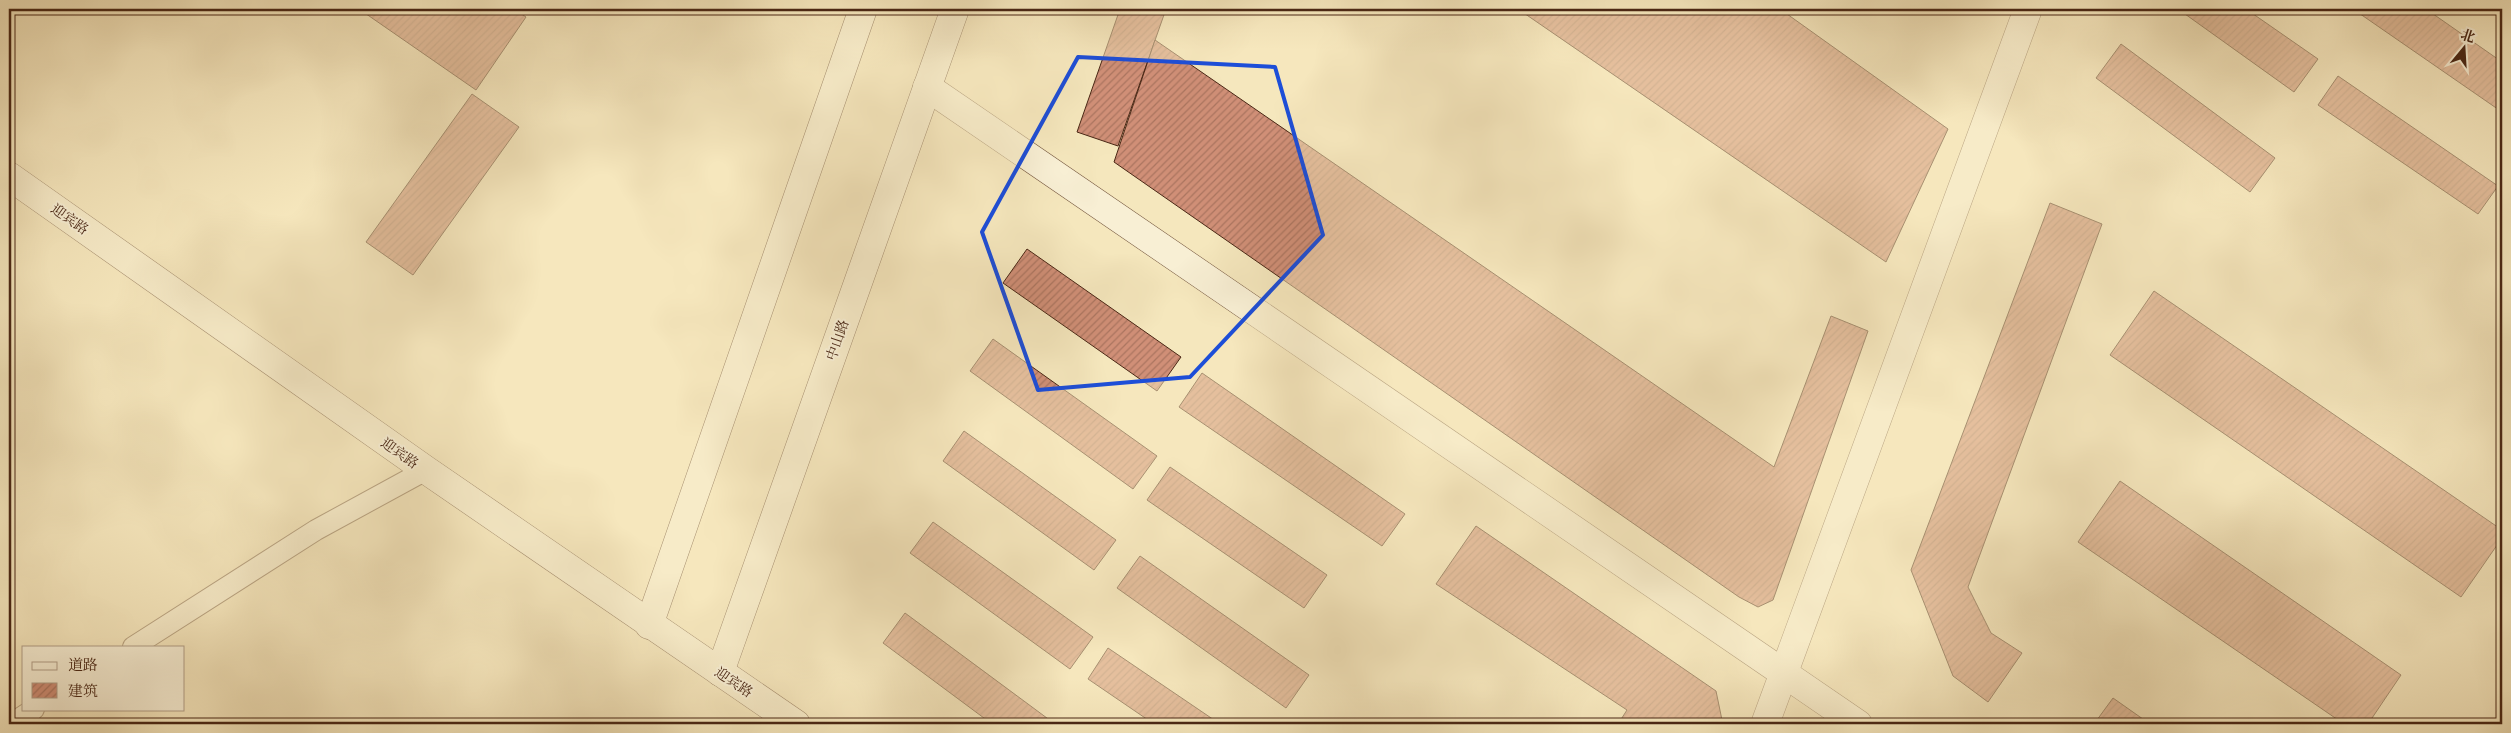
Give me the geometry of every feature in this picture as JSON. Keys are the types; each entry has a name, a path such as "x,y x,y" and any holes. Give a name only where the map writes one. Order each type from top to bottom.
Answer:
{"main road":[{"path":"649,625 862,9"},
{"name":"中山路","path":"720,672 955,9"},
{"path":"1765,724 2028,9"},
{"path":"927,87 1858,724"},
{"name":"迎宾路","path":"9,176 426,470 649,625 796,724"}],"lane":[{"path":"134,646 316,530 426,470"},
{"path":"11,724 32,710"}],"highlighted area":[{"path":"1078,57 1275,67 1323,235 1190,377 1038,390 982,232"}],"building":[{"path":"359,9 514,9 526,17 476,90"},
{"path":"1120,9 1166,9 1118,146 1077,132"},
{"path":"1518,9 1780,9 1948,129 1886,262"},
{"path":"2178,9 2246,9 2318,59 2294,92"},
{"path":"2353,9 2426,9 2502,62 2502,112"},
{"path":"1155,40 1774,467 1831,316 1868,331 1773,600 1758,607 1739,597 1114,162"},
{"path":"2121,44 2275,158 2250,192 2096,78"},
{"path":"2338,76 2498,186 2478,214 2318,105"},
{"path":"472,94 519,127 413,275 366,242"},
{"path":"2050,203 2102,224 1968,587 1991,633 2022,653 1988,702 1953,676 1911,570"},
{"path":"1027,249 1181,357 1157,391 1003,283"},
{"path":"2154,291 2502,530 2502,538 2461,597 2110,355"},
{"path":"993,339 1157,456 1133,489 970,371"},
{"path":"1202,373 1405,514 1382,546 1179,407"},
{"path":"964,431 1116,540 1094,570 943,461"},
{"path":"1170,467 1327,575 1304,608 1147,500"},
{"path":"2120,481 2401,675 2368,724 2344,724 2078,542"},
{"path":"933,522 1093,637 1070,669 910,553"},
{"path":"1476,526 1716,691 1722,720 1719,724 1618,724 1627,710 1436,584"},
{"path":"1140,556 1309,675 1286,708 1117,588"},
{"path":"905,613 1055,724 992,724 883,643"},
{"path":"1108,648 1220,724 1154,724 1088,679"},
{"path":"2113,698 2150,724 2094,724"}]}
